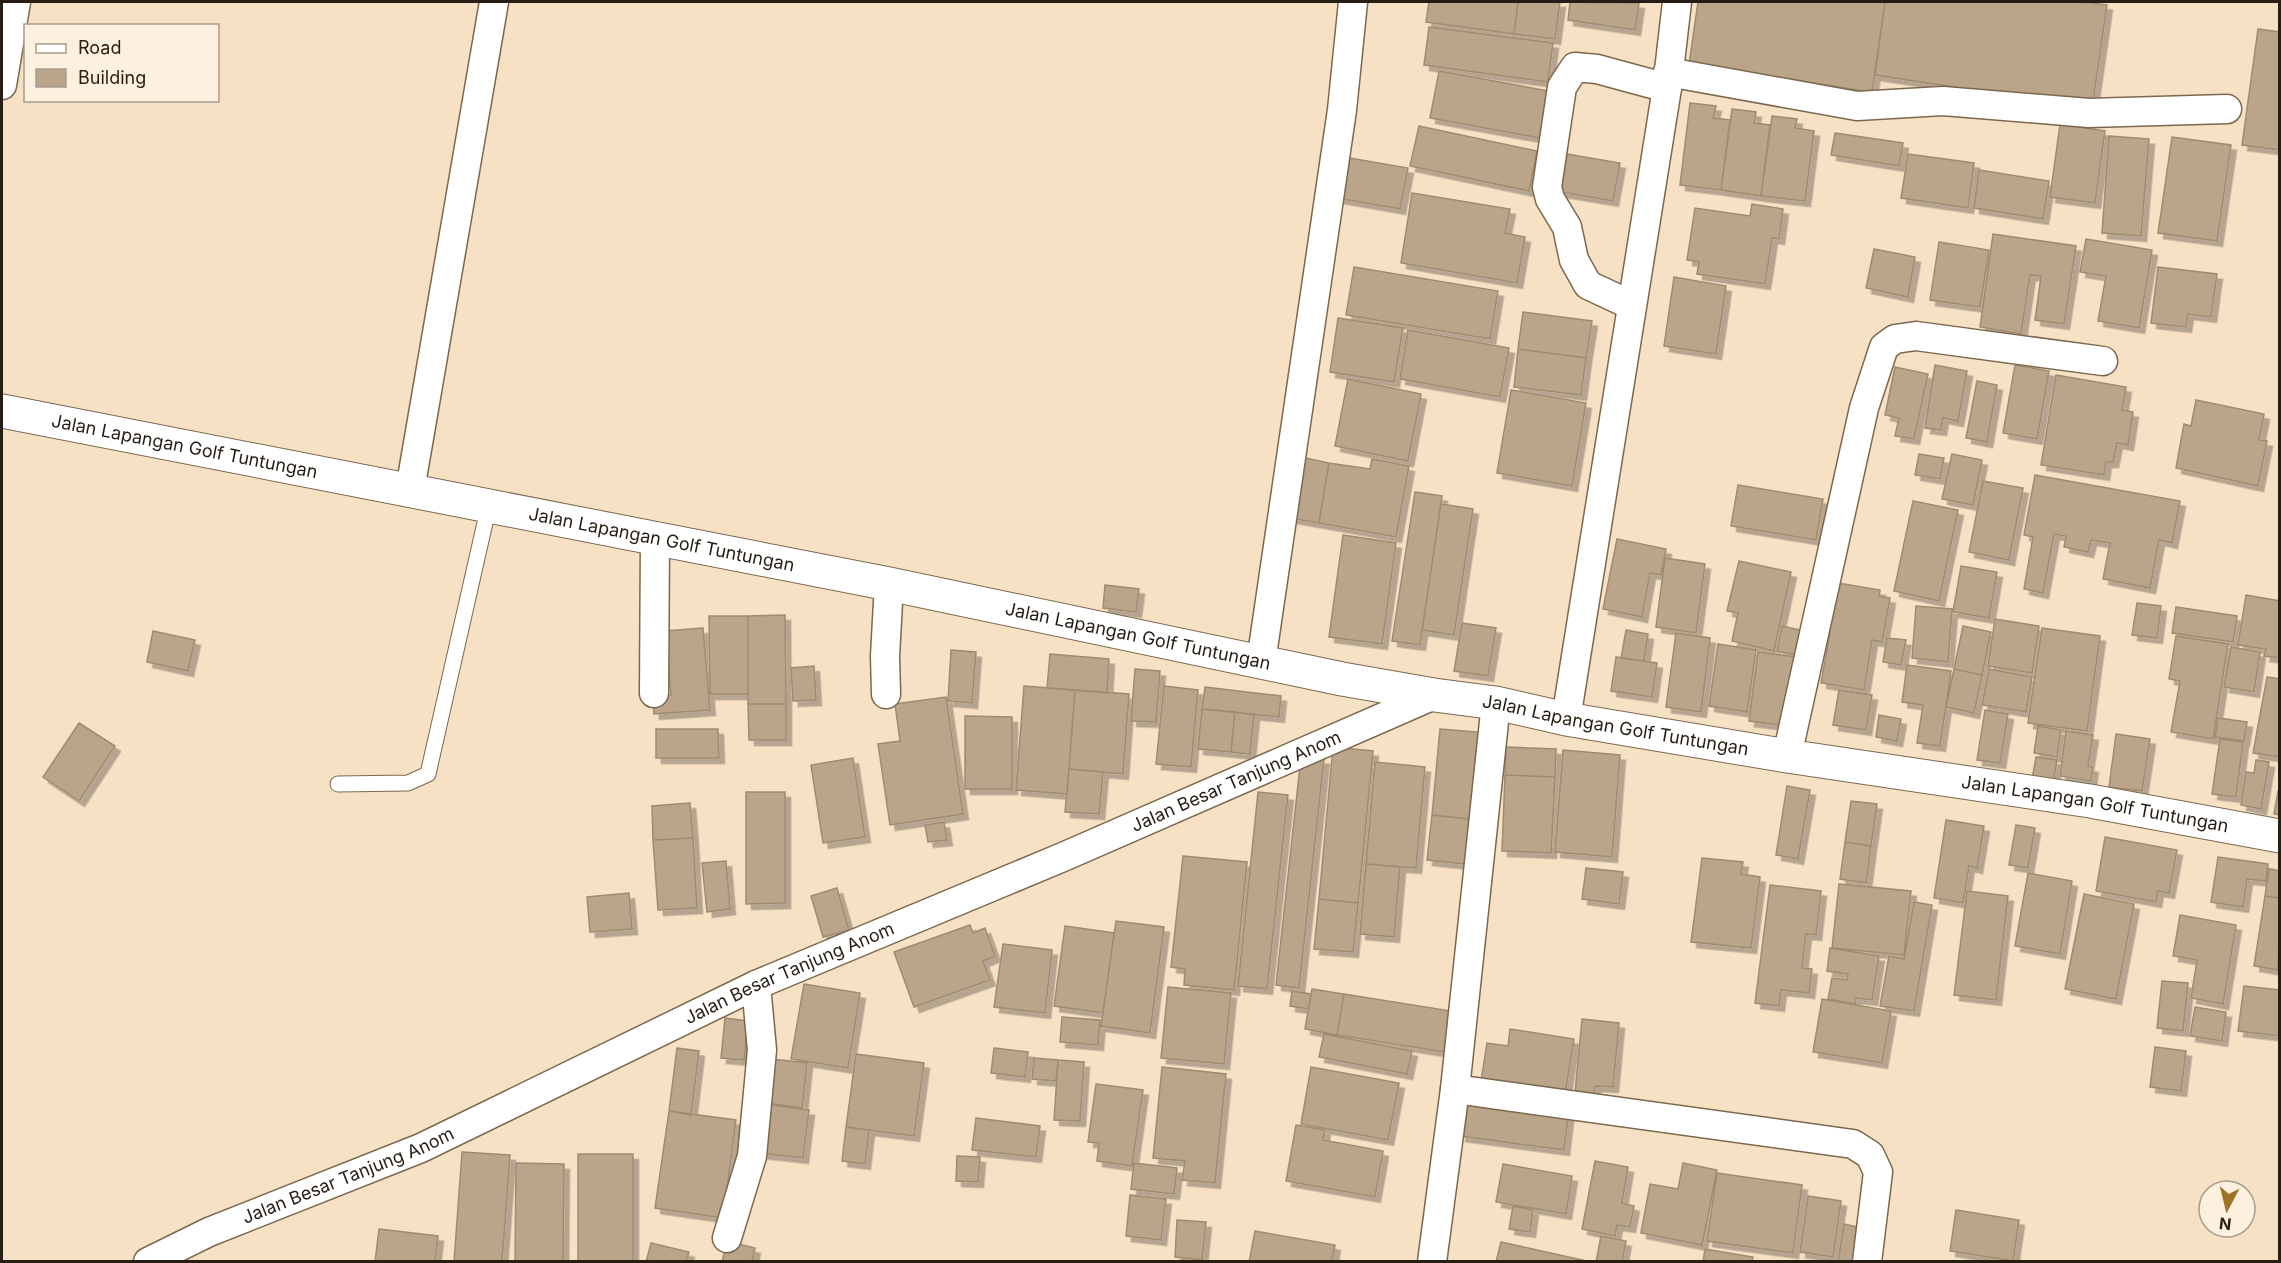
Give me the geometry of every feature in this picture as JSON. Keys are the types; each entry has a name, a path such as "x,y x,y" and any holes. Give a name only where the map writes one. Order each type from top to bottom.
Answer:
{"street":[{"path":"2,85 16,2"},
{"path":"410,490 494,2"},
{"path":"1261,662 1342,110 1353,2"},
{"path":"1566,719 1668,80 1677,2"},
{"path":"1631,304 1588,285 1574,260 1567,227 1550,199 1547,187 1562,87 1575,67 1857,106 1943,101 2089,113 2227,109"},
{"path":"1787,756 1864,408 1884,347 1895,339 1916,336 2103,361"},
{"name":"Jalan Lapangan Golf Tuntungan","path":"2,411 889,584 1261,662 1434,695 1496,703 1566,719 1787,756 2090,801 2280,836"},
{"path":"654,693 655,538"},
{"path":"886,694 885,656 889,584"},
{"name":"Jalan Besar Tanjung Anom","path":"148,1262 209,1232 421,1148 756,985 1063,857 1434,695"},
{"path":"1432,1262 1455,1089 1496,703"},
{"path":"727,1238 752,1156 762,1050 756,985"},
{"path":"1455,1089 1853,1144 1870,1155 1878,1172 1867,1262"}],"lane":[{"path":"338,784 408,783 428,774 489,505"}],"building":[{"path":"1429,2 1518,2 1514,34 1426,22"},
{"path":"1518,2 1560,2 1555,39 1514,34"},
{"path":"1570,2 1639,3 1635,30 1568,20"},
{"path":"1698,2 1885,2 1872,92 1689,64"},
{"path":"1885,2 2084,2 2107,5 2092,108 1875,75"},
{"path":"1429,27 1553,43 1548,82 1424,65"},
{"path":"2258,29 2280,32 2280,150 2242,145"},
{"path":"1439,71 1549,91 1540,138 1430,118"},
{"path":"1690,103 1716,106 1713,118 1730,120 1721,190 1680,185"},
{"path":"1732,109 1756,112 1754,123 1770,125 1761,196 1721,190"},
{"path":"1772,116 1797,119 1795,128 1814,131 1805,201 1761,196"},
{"path":"2060,124 2105,131 2095,203 2050,197"},
{"path":"1419,126 1537,151 1529,191 1410,166"},
{"path":"1835,133 1903,143 1899,166 1831,155"},
{"path":"2109,136 2149,139 2141,236 2102,233"},
{"path":"2172,137 2231,145 2217,241 2158,233"},
{"path":"1567,154 1620,163 1613,201 1560,192"},
{"path":"1908,154 1974,163 1968,208 1901,198"},
{"path":"1338,156 1408,168 1400,209 1331,197"},
{"path":"1979,170 2049,181 2043,219 1974,208"},
{"path":"1412,193 1510,209 1505,233 1525,237 1517,283 1401,263"},
{"path":"1752,204 1783,209 1779,239 1772,238 1765,284 1697,274 1699,262 1687,260 1695,208 1750,216"},
{"path":"1993,234 2076,246 2064,324 2035,320 2041,276 2030,275 2021,334 1980,327"},
{"path":"2086,239 2152,250 2139,328 2098,321 2106,276 2080,272"},
{"path":"1939,242 1989,250 1980,307 1930,300"},
{"path":"1874,249 1915,257 1908,297 1866,288"},
{"path":"1354,267 1498,291 1490,339 1346,315"},
{"path":"2158,267 2217,274 2211,317 2188,314 2186,327 2151,323"},
{"path":"1674,277 1726,286 1716,354 1664,346"},
{"path":"1523,312 1592,321 1586,358 1518,349"},
{"path":"1338,318 1403,328 1394,382 1330,372"},
{"path":"1408,330 1509,348 1500,397 1400,379"},
{"path":"1518,349 1586,358 1581,395 1514,387"},
{"path":"1935,365 1967,371 1958,421 1943,418 1941,430 1925,428"},
{"path":"2015,365 2049,371 2037,439 2003,433"},
{"path":"1895,367 1928,374 1914,439 1895,436 1899,418 1885,415"},
{"path":"2056,375 2126,387 2122,410 2133,412 2128,445 2117,443 2113,462 2106,462 2104,475 2041,465"},
{"path":"1348,379 1421,394 1408,461 1335,446"},
{"path":"1977,381 1997,385 1987,442 1966,438"},
{"path":"1511,390 1586,403 1572,486 1497,473"},
{"path":"2196,400 2264,414 2259,440 2267,441 2258,486 2176,468 2184,424 2191,426"},
{"path":"1919,454 1944,458 1940,479 1915,475"},
{"path":"1952,454 1982,460 1973,505 1942,499"},
{"path":"1301,457 1329,463 1319,523 1290,518"},
{"path":"1372,459 1409,466 1396,537 1319,523 1329,463 1370,469"},
{"path":"2035,475 2180,501 2172,543 2159,540 2150,588 2103,579 2110,543 2091,540 2088,552 2064,547 2066,536 2054,534 2043,593 2024,589 2033,537 2024,535"},
{"path":"1983,481 2023,488 2009,560 1969,552"},
{"path":"1738,485 1823,499 1816,540 1731,526"},
{"path":"1415,492 1442,496 1420,645 1392,641"},
{"path":"1913,501 1958,510 1939,601 1894,591"},
{"path":"1441,504 1473,509 1454,635 1422,630"},
{"path":"1343,535 1396,543 1382,644 1329,637"},
{"path":"1617,539 1666,549 1661,575 1650,573 1642,617 1603,609"},
{"path":"1665,558 1705,564 1696,633 1656,627"},
{"path":"1739,561 1791,572 1774,651 1732,641 1738,613 1727,611"},
{"path":"1961,566 1997,572 1989,618 1953,612"},
{"path":"1838,583 1880,590 1879,596 1890,598 1882,642 1872,640 1864,690 1821,683 1830,633 1825,632"},
{"path":"1105,585 1139,589 1136,612 1103,608"},
{"path":"2246,595 2280,601 2280,658 2264,656 2266,649 2238,645"},
{"path":"2137,603 2161,606 2157,638 2132,635"},
{"path":"1916,606 1952,609 1948,662 1912,658"},
{"path":"2176,607 2237,616 2233,642 2172,633"},
{"path":"785,615 786,704 748,704 748,616"},
{"path":"709,616 748,616 748,694 710,694"},
{"path":"1995,619 2039,626 2032,673 1988,666"},
{"path":"1462,623 1496,628 1488,676 1454,671"},
{"path":"1782,626 1800,630 1796,655 1777,651"},
{"path":"1963,626 1991,632 1982,675 1954,669"},
{"path":"703,628 710,710 654,714 653,696 671,695 665,631"},
{"path":"2042,628 2100,636 2087,731 2028,723"},
{"path":"1626,630 1648,634 1644,661 1621,658"},
{"path":"153,631 195,640 188,671 147,662"},
{"path":"1676,633 1710,638 1701,712 1666,707"},
{"path":"2176,636 2228,644 2213,739 2171,732 2180,681 2169,679"},
{"path":"1887,638 1906,640 1901,665 1883,662"},
{"path":"1718,644 1756,650 1747,712 1709,706"},
{"path":"2231,647 2260,652 2254,692 2224,687"},
{"path":"951,650 976,652 972,703 948,701"},
{"path":"1758,652 1796,657 1787,726 1749,721"},
{"path":"1050,654 1109,659 1107,693 1047,688"},
{"path":"1616,657 1657,663 1652,697 1611,691"},
{"path":"1907,665 1951,671 1940,746 1917,743 1923,705 1902,702"},
{"path":"814,666 816,700 793,701 791,668"},
{"path":"1135,669 1160,671 1156,722 1131,721"},
{"path":"1954,669 1982,675 1974,713 1946,707"},
{"path":"1989,669 2032,677 2026,712 1982,705"},
{"path":"2267,677 2280,679 2280,757 2253,753"},
{"path":"1024,686 1075,690 1067,794 1016,790"},
{"path":"1164,686 1198,690 1191,767 1156,764"},
{"path":"1205,687 1281,696 1279,717 1202,709"},
{"path":"1075,690 1129,694 1123,774 1069,769"},
{"path":"1839,690 1872,695 1866,730 1833,725"},
{"path":"946,697 963,814 890,825 878,744 900,741 895,704"},
{"path":"748,704 786,704 786,740 749,740"},
{"path":"1202,709 1235,712 1231,752 1198,749"},
{"path":"1985,710 2008,714 2000,763 1977,760"},
{"path":"1235,712 1254,715 1250,754 1231,752"},
{"path":"1879,715 1901,719 1897,741 1876,737"},
{"path":"965,716 1012,717 1012,789 965,789"},
{"path":"2218,718 2247,722 2244,741 2215,737"},
{"path":"79,723 115,746 79,801 43,777"},
{"path":"2038,726 2061,730 2057,757 2034,753"},
{"path":"656,729 718,729 719,758 656,758"},
{"path":"1440,729 1488,733 1478,820 1432,815"},
{"path":"2066,731 2093,735 2088,766 2093,767 2091,781 2060,776"},
{"path":"2116,734 2150,739 2142,791 2109,787"},
{"path":"2220,739 2243,742 2236,797 2212,794"},
{"path":"1333,747 1373,751 1358,903 1319,899"},
{"path":"1506,747 1556,749 1555,777 1505,775"},
{"path":"1563,750 1620,755 1612,857 1555,852"},
{"path":"1301,757 1324,759 1299,988 1276,985"},
{"path":"2036,757 2057,760 2052,789 2031,785"},
{"path":"853,758 865,837 823,843 811,765"},
{"path":"2256,760 2269,762 2261,809 2241,805 2246,772 2254,773"},
{"path":"1375,762 1425,767 1416,868 1366,864"},
{"path":"1069,769 1103,772 1099,814 1065,812"},
{"path":"1505,775 1555,777 1551,853 1502,851"},
{"path":"1787,786 1810,790 1798,859 1776,855"},
{"path":"2278,791 2280,792 2280,815 2274,814"},
{"path":"746,792 785,792 785,903 746,904"},
{"path":"1258,792 1288,795 1267,989 1238,986"},
{"path":"1851,801 1877,804 1871,846 1845,842"},
{"path":"690,803 693,838 653,840 652,806"},
{"path":"1432,815 1478,820 1474,865 1427,860"},
{"path":"1946,820 1984,826 1977,868 1969,866 1963,903 1934,898"},
{"path":"944,822 947,840 928,842 925,825"},
{"path":"2016,825 2035,828 2028,868 2009,865"},
{"path":"2105,837 2177,850 2169,893 2158,891 2156,902 2096,891"},
{"path":"693,838 697,908 658,910 653,840"},
{"path":"1845,842 1871,846 1866,883 1840,879"},
{"path":"1183,856 1247,862 1234,990 1184,985 1185,969 1171,967"},
{"path":"2218,857 2268,864 2266,881 2247,879 2243,907 2211,902"},
{"path":"1702,858 1743,862 1741,874 1760,877 1751,948 1691,942"},
{"path":"726,861 730,909 707,912 702,863"},
{"path":"1366,864 1400,867 1394,937 1360,934"},
{"path":"1586,868 1623,872 1619,904 1582,899"},
{"path":"2269,869 2280,871 2280,898 2265,896"},
{"path":"2028,873 2072,881 2060,954 2015,946"},
{"path":"1839,884 1911,891 1904,955 1832,948"},
{"path":"1770,885 1821,891 1816,935 1806,934 1802,968 1812,969 1809,993 1781,990 1779,1006 1755,1003"},
{"path":"837,888 849,930 823,937 811,896"},
{"path":"1967,891 2008,896 1996,1000 1954,995"},
{"path":"629,893 632,929 590,932 587,897"},
{"path":"2084,894 2134,904 2116,999 2065,989"},
{"path":"2265,896 2280,898 2278,970 2254,966"},
{"path":"1319,899 1358,903 1353,952 1314,949"},
{"path":"1914,902 1932,905 1914,1011 1880,1006 1889,956 1904,959"},
{"path":"2180,915 2236,925 2223,1004 2191,998 2197,960 2173,956"},
{"path":"1116,921 1164,927 1150,1033 1101,1026"},
{"path":"970,925 973,933 985,928 995,956 983,961 990,980 914,1007 894,952"},
{"path":"1065,926 1114,933 1103,1013 1054,1006"},
{"path":"1003,944 1052,950 1045,1013 994,1007"},
{"path":"1830,948 1879,956 1872,1000 1856,998 1855,1004 1828,999 1832,978 1847,980 1848,974 1827,971"},
{"path":"2162,981 2188,983 2183,1031 2157,1028"},
{"path":"804,984 860,993 848,1068 791,1059"},
{"path":"2244,986 2280,990 2280,1036 2238,1031"},
{"path":"1168,987 1231,993 1224,1064 1161,1058"},
{"path":"1312,989 1344,994 1337,1035 1305,1029"},
{"path":"1292,991 1311,994 1309,1009 1290,1006"},
{"path":"1344,994 1451,1011 1444,1052 1337,1035"},
{"path":"1822,999 1891,1011 1882,1063 1813,1052"},
{"path":"2195,1007 2226,1012 2222,1041 2190,1036"},
{"path":"1062,1017 1100,1020 1098,1045 1060,1042"},
{"path":"725,1018 748,1021 744,1060 721,1058"},
{"path":"1582,1019 1619,1023 1613,1087 1595,1086 1593,1105 1574,1103"},
{"path":"1510,1029 1574,1039 1564,1100 1480,1087 1487,1043 1508,1046"},
{"path":"1324,1034 1412,1051 1407,1074 1319,1057"},
{"path":"2155,1047 2186,1051 2181,1091 2150,1087"},
{"path":"677,1048 699,1051 691,1115 669,1111"},
{"path":"994,1048 1028,1052 1025,1077 991,1073"},
{"path":"856,1054 924,1063 914,1136 846,1127"},
{"path":"764,1058 807,1063 802,1108 758,1102"},
{"path":"1034,1058 1058,1060 1056,1081 1032,1079"},
{"path":"1058,1060 1084,1062 1080,1121 1054,1120"},
{"path":"1162,1067 1226,1074 1215,1183 1182,1180 1185,1161 1153,1158"},
{"path":"1311,1067 1399,1083 1388,1140 1301,1124"},
{"path":"1096,1084 1143,1090 1132,1166 1097,1161 1099,1143 1088,1142"},
{"path":"1466,1096 1569,1110 1564,1150 1460,1136"},
{"path":"765,1104 809,1110 803,1158 759,1153"},
{"path":"669,1111 736,1120 723,1218 655,1208"},
{"path":"976,1118 1040,1126 1036,1157 972,1150"},
{"path":"1296,1125 1325,1130 1323,1140 1383,1151 1375,1197 1286,1181"},
{"path":"846,1127 869,1130 865,1164 842,1161"},
{"path":"462,1152 510,1155 502,1262 454,1262"},
{"path":"578,1154 633,1154 633,1262 578,1262"},
{"path":"957,1156 980,1157 978,1182 956,1181"},
{"path":"1595,1161 1628,1167 1622,1203 1634,1206 1630,1227 1617,1225 1615,1236 1582,1229"},
{"path":"516,1163 564,1164 563,1262 515,1262"},
{"path":"1134,1163 1177,1168 1174,1194 1131,1189"},
{"path":"1683,1163 1717,1170 1702,1245 1641,1233 1650,1184 1678,1189"},
{"path":"1503,1164 1572,1176 1566,1214 1496,1202"},
{"path":"1717,1173 1802,1185 1793,1253 1707,1241"},
{"path":"1130,1195 1166,1199 1161,1240 1126,1236"},
{"path":"1808,1196 1841,1201 1833,1257 1800,1252"},
{"path":"1513,1206 1533,1210 1530,1232 1509,1229"},
{"path":"1956,1210 2019,1220 2013,1261 1950,1251"},
{"path":"1177,1220 1206,1222 1202,1260 1175,1257"},
{"path":"1844,1224 1862,1228 1856,1262 1838,1262"},
{"path":"379,1229 438,1236 435,1262 375,1262"},
{"path":"1255,1231 1335,1245 1332,1262 1249,1262"},
{"path":"1601,1236 1626,1241 1622,1262 1596,1262"},
{"path":"727,1241 755,1248 752,1262 722,1262"},
{"path":"1501,1242 1591,1262 1496,1262"},
{"path":"651,1243 689,1252 686,1262 646,1262"},
{"path":"1705,1249 1753,1257 1752,1262 1703,1262"}]}
